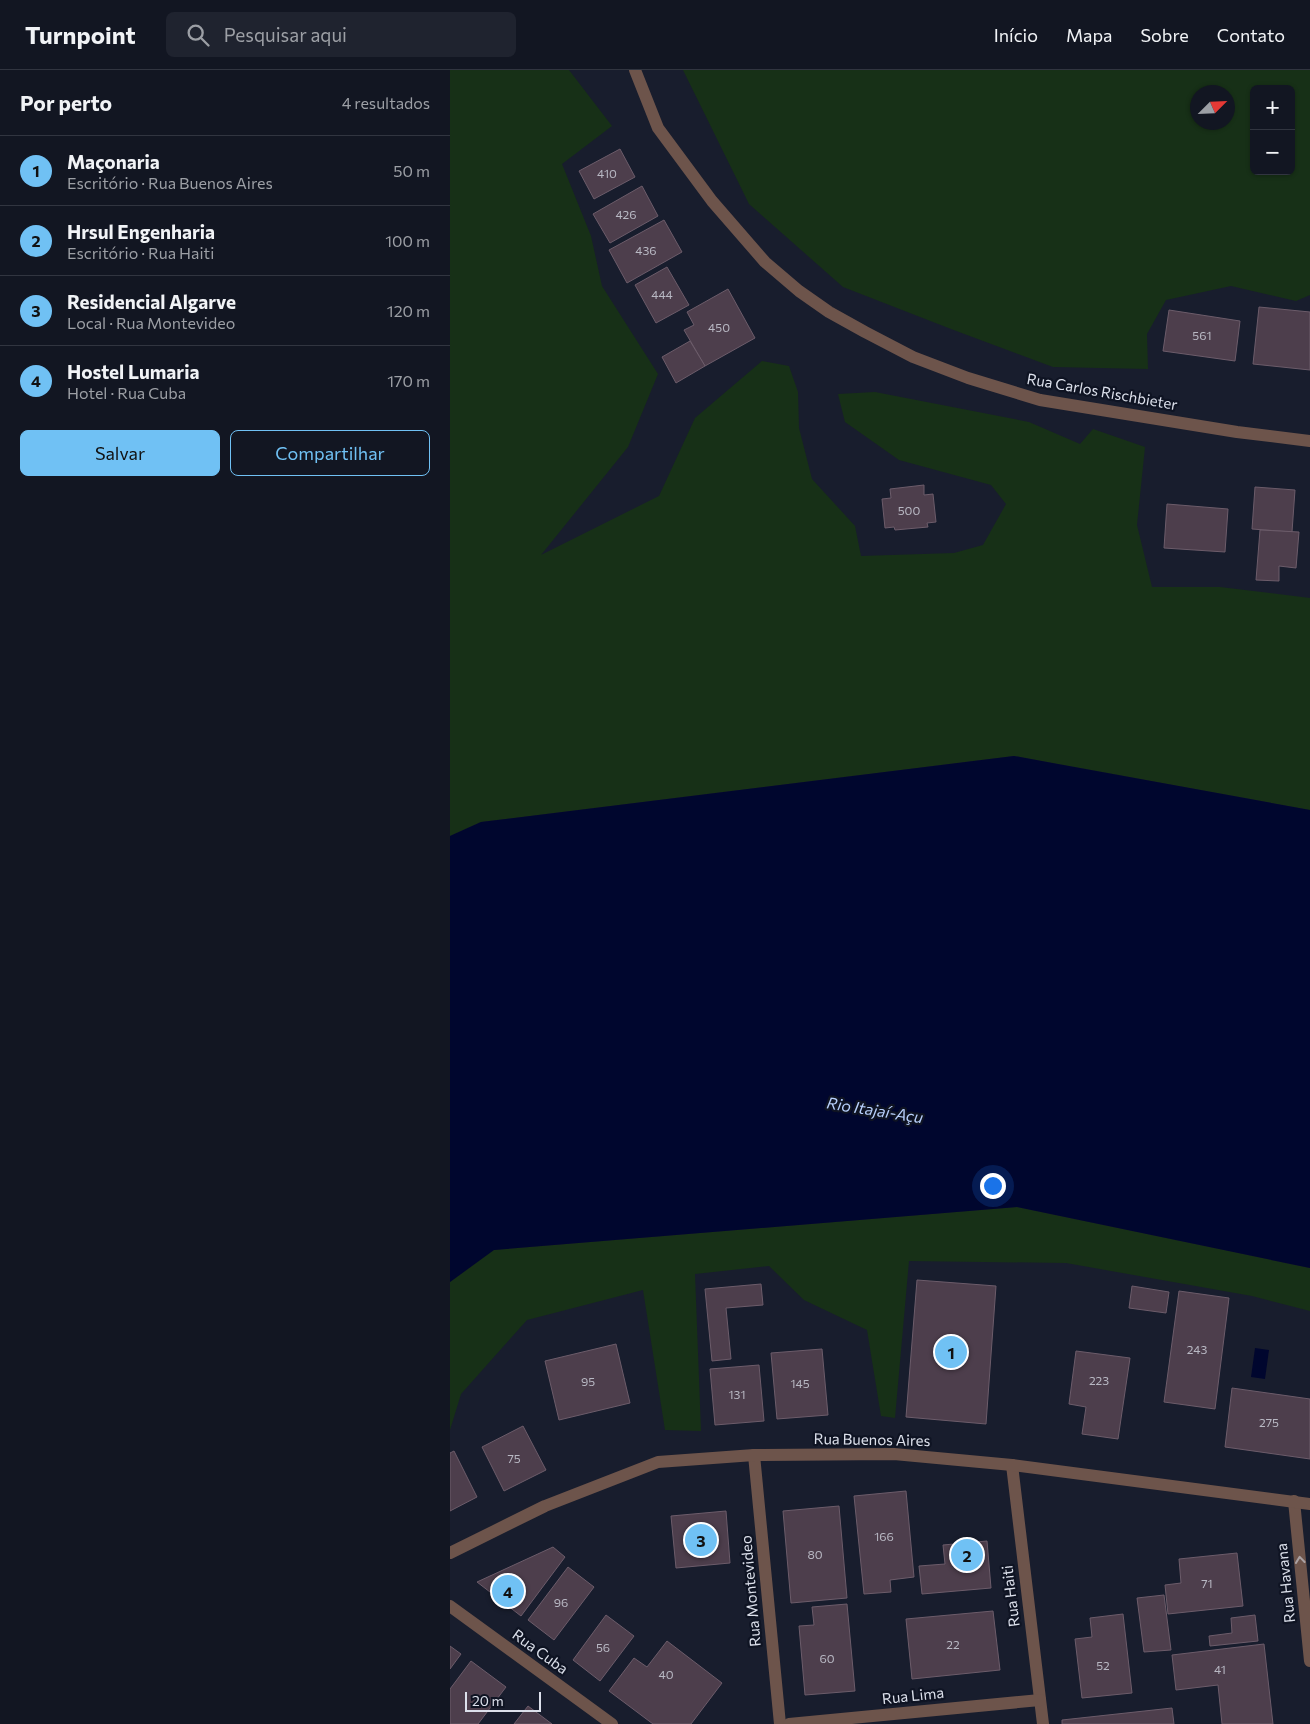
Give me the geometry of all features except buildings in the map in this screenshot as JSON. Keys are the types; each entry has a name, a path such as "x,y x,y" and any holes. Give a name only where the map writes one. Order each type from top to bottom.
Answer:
{"street":[{"name":"Rua Carlos Rischbieter","path":"635,70 658,128 712,201 765,262 829,312 864,332 913,357 940,368 1040,400 1237,432 1310,441"},
{"name":"Rua Buenos Aires","path":"450,1553 545,1506 658,1462 754,1455 894,1454 1012,1465 1310,1504"},
{"name":"Rua Montevideo","path":"754,1455 780,1724"},
{"name":"Rua Haiti","path":"1012,1465 1043,1724"},
{"name":"Rua Havana","path":"1294,1501 1310,1661"},
{"name":"Rua Cuba","path":"450,1606 612,1724"},
{"name":"Rua Lima","path":"789,1724 1040,1700"}],"green space":[{"path":"450,70 569,70 612,126 562,164 591,236 602,286 658,374 628,447 541,555 659,496 695,418 762,361 789,366 798,392 799,428 812,479 855,526 861,556 954,553 983,545 1006,504 991,485 899,460 845,422 838,394 875,392 1029,422 1080,444 1093,429 1145,447 1137,525 1152,587 1220,587 1310,598 1310,810 1014,756 481,822 450,836"},
{"path":"683,70 1310,70 1310,295 1296,301 1231,286 1166,300 1147,334 1148,369 1053,367 843,287 749,204"},
{"path":"1017,1207 1310,1268 1310,1311 1252,1296 1066,1263 909,1261 895,1418 881,1416 867,1330 804,1300 769,1266 695,1274 701,1431 665,1430 643,1290 527,1320 461,1394 450,1430 450,1282 493,1250"}],"water":[{"name":"Rio Itajaí-Açu","path":"1014,756 1310,810 1310,1268 1017,1207 494,1250 450,1282 450,836 481,822"},
{"path":"1255,1348 1269,1350 1265,1379 1251,1377"}],"place":[{"name":"Maçonaria","path":"951,1352"},
{"name":"Residencial Algarve","path":"701,1540"},
{"name":"Hrsul Engenharia","path":"967,1555"},
{"name":"Hostel Lumaria","path":"508,1591"}]}
